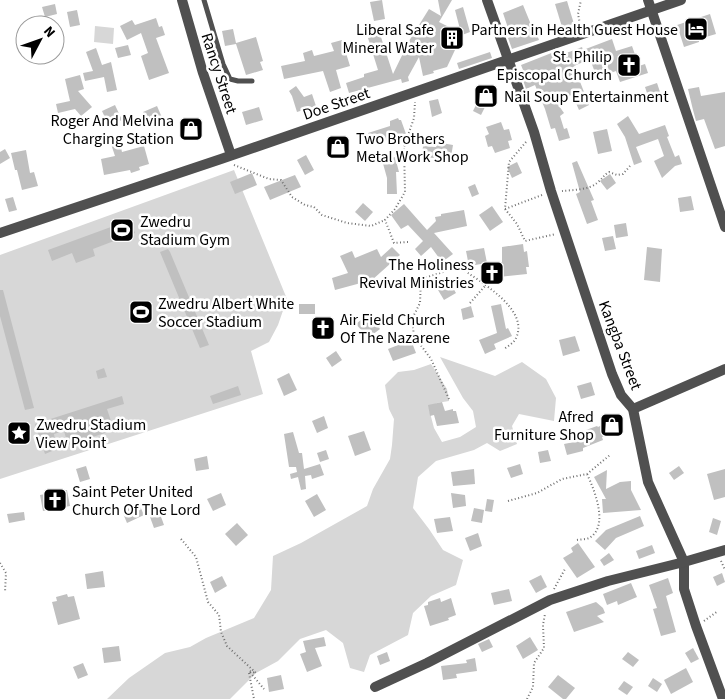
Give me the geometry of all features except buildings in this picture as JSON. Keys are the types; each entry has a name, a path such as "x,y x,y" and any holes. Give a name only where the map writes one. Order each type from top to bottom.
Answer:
{"street":[{"name":"Rancy Street","path":"182,0 203,73 231,155"},
{"name":"Kangba Street","path":"487,0 534,132 552,192 618,388 621,395 633,409 648,482 684,562 684,589 723,699"},
{"name":"Doe Street","path":"0,232 221,159 582,34 649,5 681,0"},
{"path":"649,5 725,227"},
{"path":"633,409 725,370"},
{"path":"375,687 428,663 547,601 608,581 725,550"}],"lane":[{"path":"204,0 223,64 230,79 252,81"}],"path":[{"path":"581,0 578,14 582,34"},
{"path":"221,159 269,179 281,180 292,196 305,205 314,207 322,215 347,223 371,226 385,220 395,209 405,192 404,147 414,118 415,92"},
{"path":"534,132 509,162 505,209 517,224 524,241 566,231"},
{"path":"505,209 552,192 583,189 598,182 600,178 609,172 617,175 623,174 630,166"},
{"path":"385,220 394,243 408,242"},
{"path":"449,399 431,359 414,336 412,319 420,303 421,278 459,267 502,298 512,309 519,326 515,340 504,349"},
{"path":"470,303 485,286"},
{"path":"508,501 537,493 562,479 587,474 610,455"},
{"path":"577,540 592,536 597,530 598,525 599,508 594,487 587,474"},
{"path":"181,539 196,558 208,602 219,615 227,646 256,673 249,670"},
{"path":"0,563 6,573 6,592"},
{"path":"527,699 533,687 534,663 544,648 543,626 547,601 566,569"},
{"path":"696,626 718,611"},
{"path":"249,670 264,689"},
{"path":"249,670 254,699"}],"shaded area":[{"path":"95,26 114,28 113,44 94,42"},
{"name":"Zwedru Albert White Soccer Stadium","path":"234,170 287,299 278,325 269,342 251,351 263,394 0,479 0,255"},
{"path":"440,357 495,376 522,362 546,379 556,398 554,421 519,414 512,426 517,444 500,451 487,443 474,450 436,461 418,477 413,508 443,550 463,560 456,585 431,596 413,613 408,635 370,655 364,672 350,668 343,643 326,630 300,639 278,661 256,673 230,699 107,699 129,678 165,653 190,647 206,638 254,618 271,590 273,556 301,543 367,506 373,489 390,459 394,419 389,409 385,385 398,372 414,370 431,364 447,389 449,401 437,403 429,409 434,428 442,442 460,437 476,427 473,411 463,398"}],"place":[{"name":"Partners in Health Guest House","path":"696,29"},
{"name":"Liberal Safe Mineral Water","path":"452,38"},
{"name":"St. Philip Episcopal Church","path":"629,65"},
{"name":"Nail Soup Entertainment","path":"486,96"},
{"name":"Roger And Melvina Charging Station","path":"191,129"},
{"name":"Two Brothers Metal Work Shop","path":"338,147"},
{"name":"Zwedru Stadium Gym","path":"122,230"},
{"name":"The Holiness Revival Ministries","path":"492,273"},
{"name":"Zwedru Albert White Soccer Stadium","path":"141,312"},
{"name":"Air Field Church Of The Nazarene","path":"323,328"},
{"name":"Afred Furniture Shop","path":"612,425"},
{"name":"Zwedru Stadium View Point","path":"19,433"},
{"name":"Saint Peter United Church Of The Lord","path":"55,500"}]}
